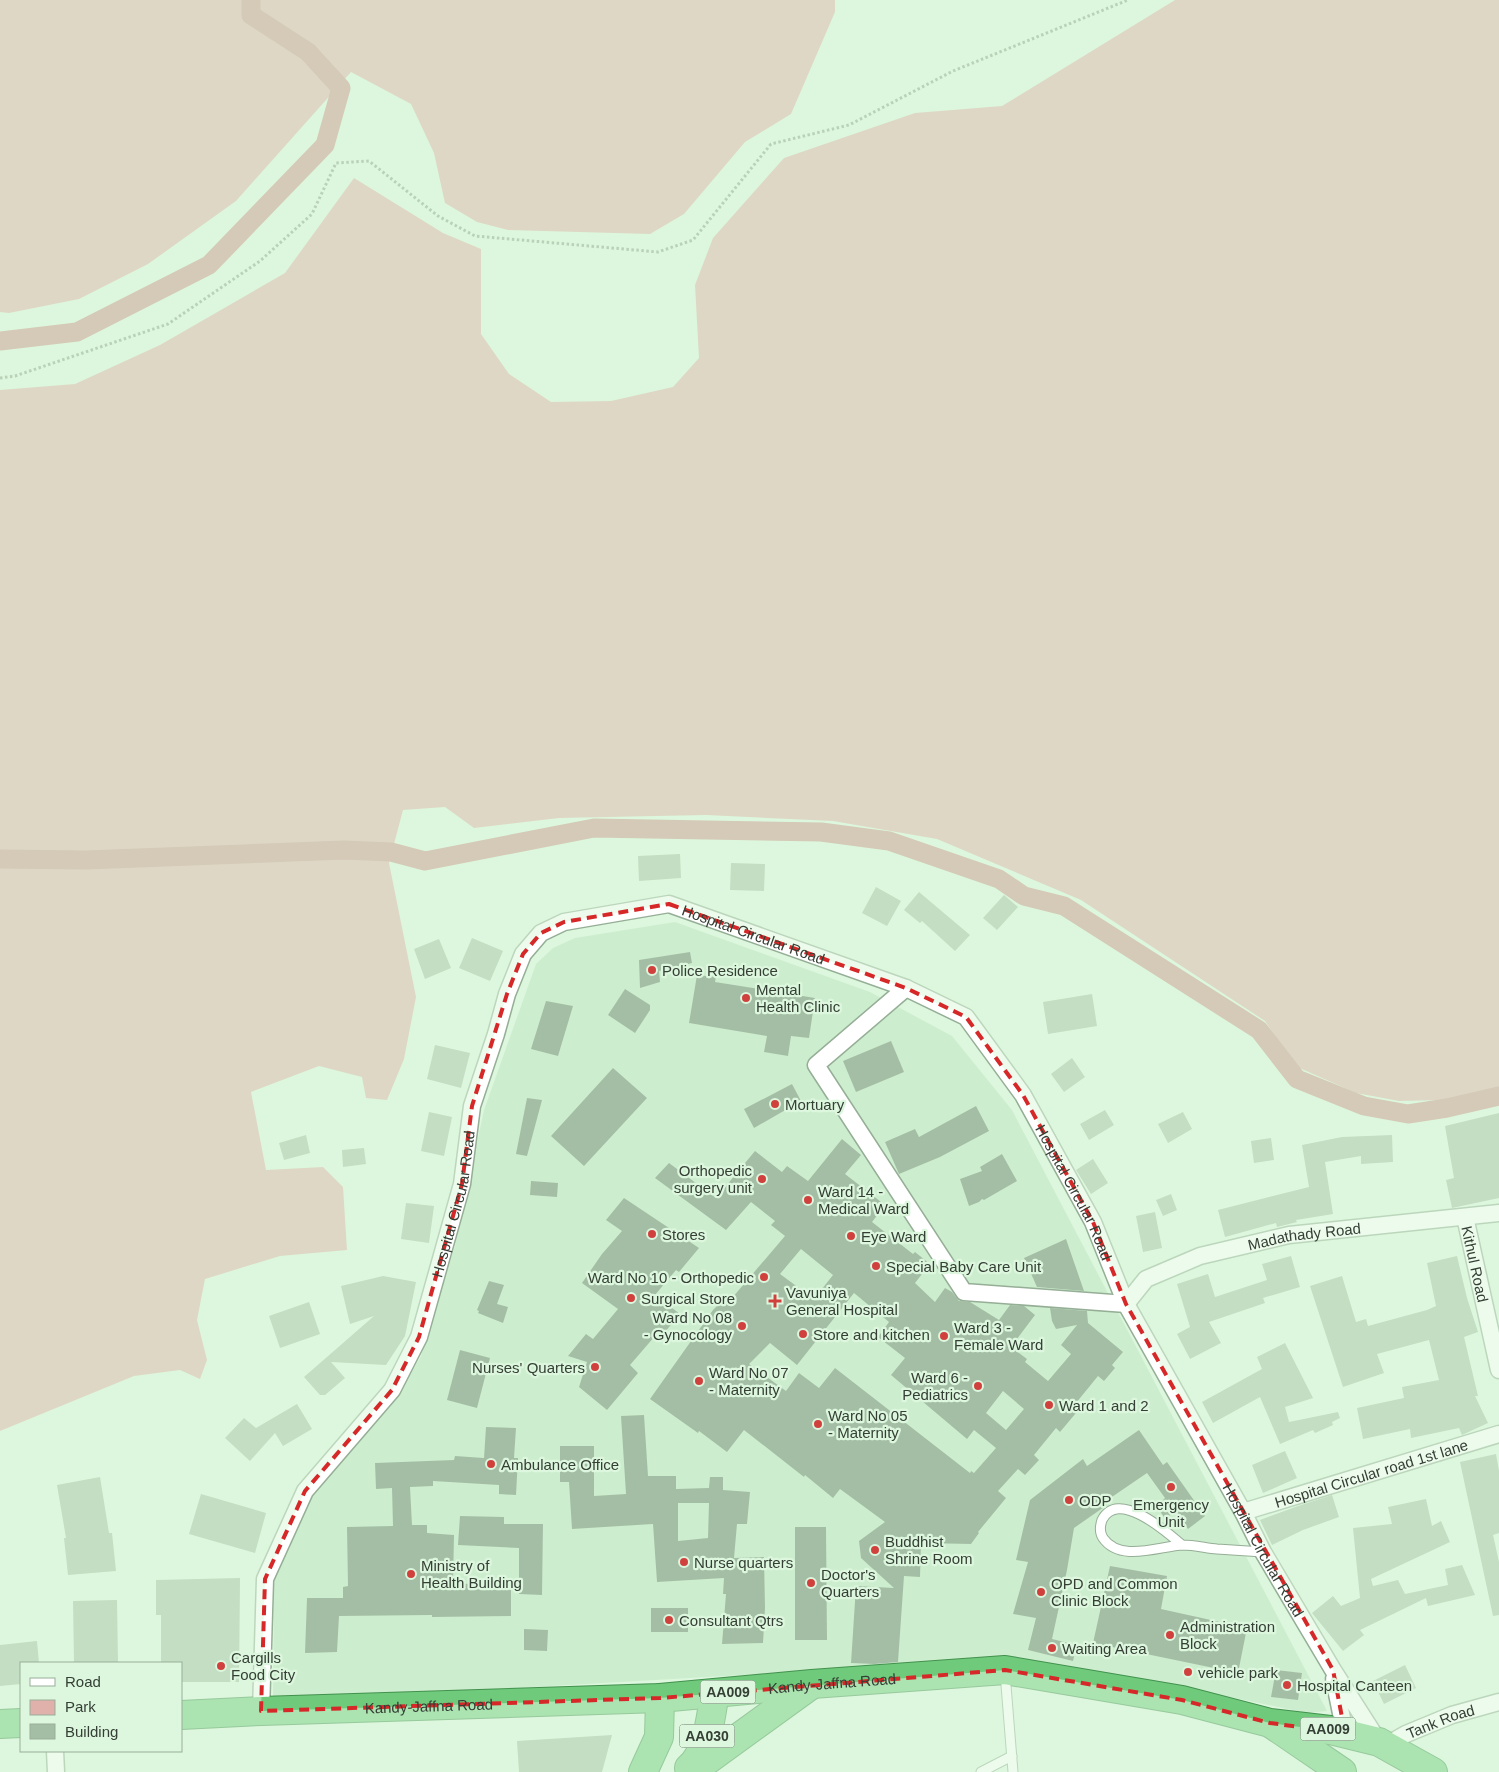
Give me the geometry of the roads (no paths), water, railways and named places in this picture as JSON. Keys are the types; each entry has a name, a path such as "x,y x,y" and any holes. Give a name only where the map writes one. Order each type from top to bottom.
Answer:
{"highway":[{"name":"Kandy-Jaffna Road","path":"182,1715 660,1698 812,1684 1005,1670 1182,1700 1270,1723 1345,1733 1382,1744 1433,1772"},
{"path":"691,1772 812,1684"},
{"name":"AA030","path":"685,1772 698,1760 707,1737 715,1693"},
{"name":"AA030","path":"643,1772 659,1737 660,1698"},
{"path":"0,1724 20,1723"},
{"name":"Kandy-Jaffna Road","path":"1270,1723 1342,1772"},
{"name":"Hospital Circular Road","path":"1345,1733 1352,1772"},
{"path":"1382,1744 1396,1772"}],"street":[{"name":"Hospital Circular Road","path":"262,1711 265,1579 305,1491 392,1390 419,1337 462,1184 472,1106 507,994 523,954 541,933 564,922 669,904 906,988 966,1017 1022,1095 1093,1222 1126,1304 1243,1512 1263,1552 1333,1670 1382,1744"},
{"path":"906,988 816,1065 964,1292 1126,1304"},
{"name":"Madathady Road","path":"1126,1304 1146,1279 1200,1256 1289,1235 1499,1212"},
{"name":"Kithul Road","path":"1465,1217 1499,1370"},
{"name":"Hospital Circular road 1st lane","path":"1243,1512 1499,1434"},
{"name":"Hospital Circular Road","path":"1333,1670 1345,1733"},
{"name":"Tank Road","path":"1382,1744 1452,1715 1499,1702"},
{"path":"55,1752 56,1772"}],"lane":[{"path":"1182,1545 1157,1524 1131,1510 1117,1509 1105,1515 1100,1525 1100,1534 1106,1542 1118,1549 1138,1552 1182,1545 1263,1552"},
{"path":"1005,1670 1013,1772"},
{"path":"981,1772 1012,1756"}],"waterway":[{"path":"0,341 77,332 209,265 325,145 341,88 308,52 251,15 251,0"},
{"path":"0,859 86,860 344,850 391,852 425,861 594,828 821,832 889,841 999,879 1024,896 1064,906 1259,1030 1297,1079 1364,1106 1408,1114 1447,1108 1499,1096"}],"place":[{"name":"Police Residence","path":"652,970"},
{"name":"Mental Health Clinic","path":"746,998"},
{"name":"Mortuary","path":"775,1104"},
{"name":"Orthopedic surgery unit","path":"762,1179"},
{"name":"Ward 14 - Medical Ward","path":"808,1200"},
{"name":"Stores","path":"652,1234"},
{"name":"Eye Ward","path":"851,1236"},
{"name":"Special Baby Care Unit","path":"876,1266"},
{"name":"Ward No 10 - Orthopedic","path":"764,1277"},
{"name":"Surgical Store","path":"631,1298"},
{"name":"Vavuniya General Hospital","path":"775,1301"},
{"name":"Ward No 08 - Gynocology","path":"742,1326"},
{"name":"Store and kitchen","path":"803,1334"},
{"name":"Ward 3 - Female Ward","path":"944,1336"},
{"name":"Nurses' Quarters","path":"595,1367"},
{"name":"Ward No 07 - Maternity","path":"699,1381"},
{"name":"Ward 6 - Pediatrics","path":"978,1386"},
{"name":"Ward 1 and 2","path":"1049,1405"},
{"name":"Ward No 05 - Maternity","path":"818,1424"},
{"name":"Ambulance Office","path":"491,1464"},
{"name":"Emergency Unit","path":"1171,1487"},
{"name":"ODP","path":"1069,1500"},
{"name":"Buddhist Shrine Room","path":"875,1550"},
{"name":"Nurse quarters","path":"684,1562"},
{"name":"Ministry of Health Building","path":"411,1574"},
{"name":"Doctor's Quarters","path":"811,1583"},
{"name":"OPD and Common Clinic Block","path":"1041,1592"},
{"name":"Consultant Qtrs","path":"669,1620"},
{"name":"Administration Block","path":"1170,1635"},
{"name":"Waiting Area","path":"1052,1648"},
{"name":"Cargills Food City","path":"221,1666"},
{"name":"vehicle park","path":"1188,1672"},
{"name":"Hospital Canteen","path":"1287,1685"}]}
